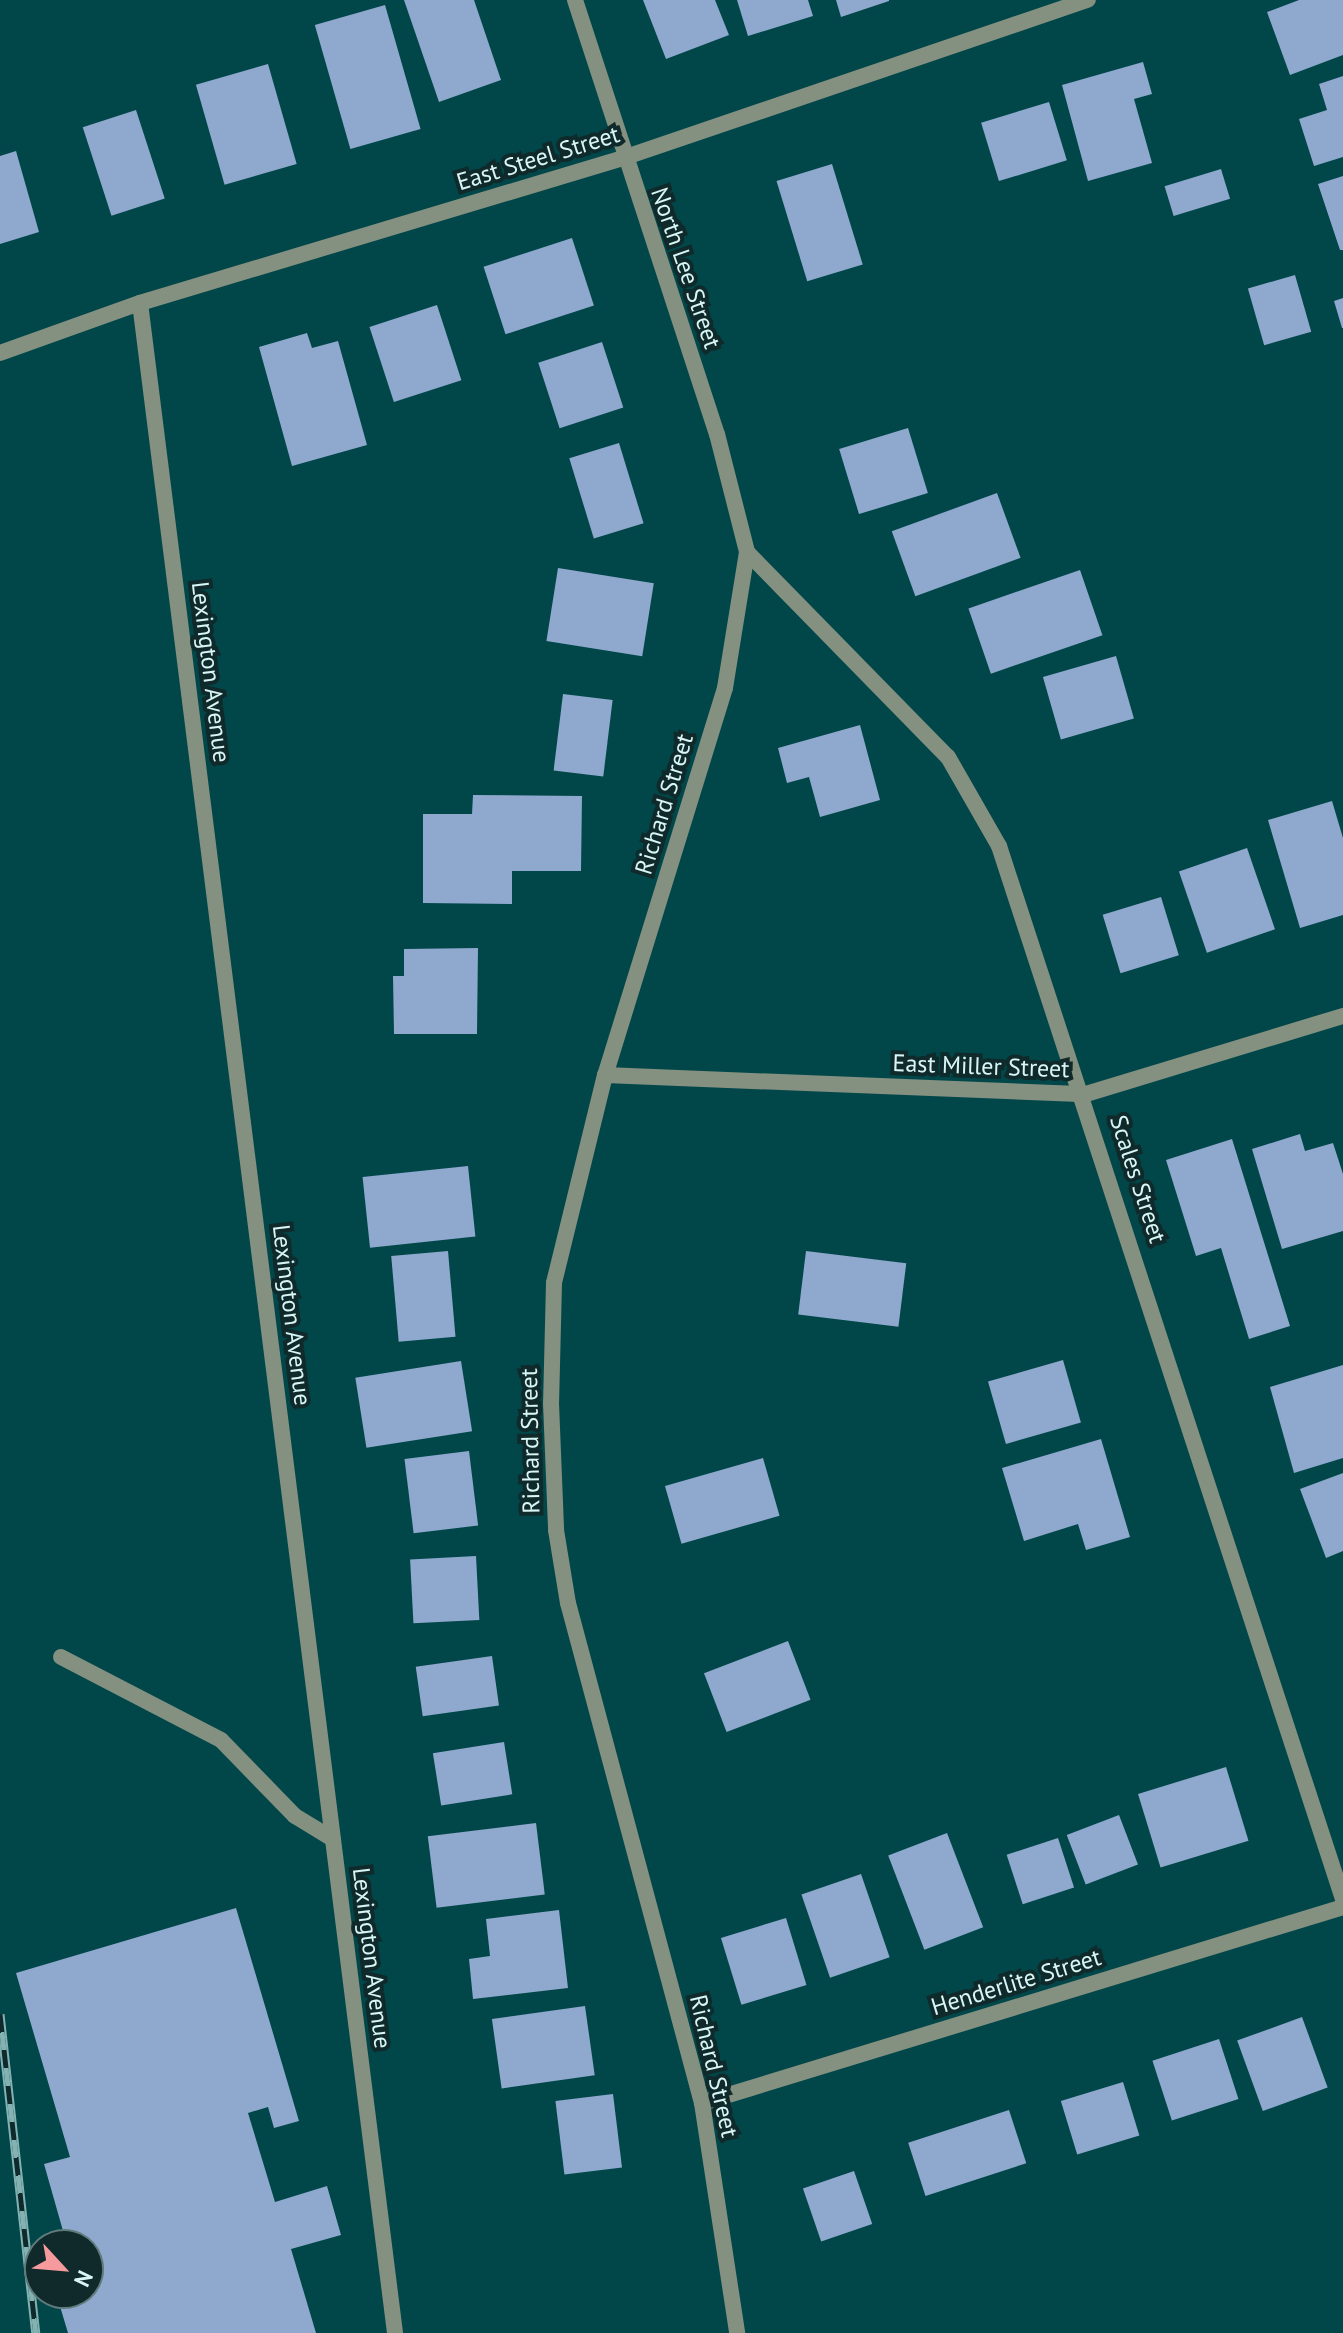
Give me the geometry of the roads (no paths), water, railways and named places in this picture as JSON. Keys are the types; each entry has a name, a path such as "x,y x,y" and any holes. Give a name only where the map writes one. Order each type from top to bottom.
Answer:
{"street":[{"name":"North Lee Street","path":"575,0 623,158 717,434 747,552"},
{"name":"East Steel Street","path":"0,353 140,303 623,158 1088,0"},
{"name":"Lexington Avenue","path":"140,303 395,2333"},
{"name":"Richard Street","path":"737,2333 702,2103 588,1688 556,1530 554,1283 605,1075 725,688 747,552"},
{"name":"Scales Street","path":"747,552 948,757 999,846 1086,1094 1343,1899"},
{"name":"East Miller Street","path":"605,1075 1086,1094 1343,1016"},
{"path":"61,1657 221,1740 295,1816 333,1839"},
{"name":"Henderlite Street","path":"702,2103 1343,1907"}],"railway":[{"path":"0,2014 36,2333"}]}
